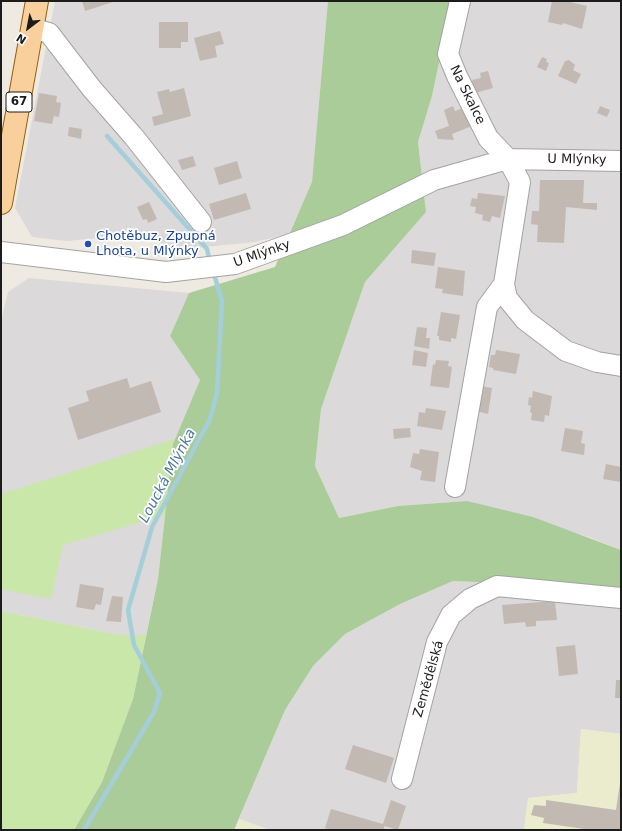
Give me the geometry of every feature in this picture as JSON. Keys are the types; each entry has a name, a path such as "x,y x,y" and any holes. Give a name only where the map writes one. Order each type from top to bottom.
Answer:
{"main road":[{"name":"67","path":"1,203 37,1"}],"street":[{"name":"Na Skalce","path":"460,1 448,54 457,76 488,138 508,159"},
{"path":"32,28 49,33 92,89 134,137 201,222"},
{"name":"U Mlýnky","path":"1,252 166,272 236,264 344,225 434,180 508,159 620,157"},
{"path":"508,159 520,182 504,284 507,298 524,320 566,351 597,362 621,366"},
{"path":"455,486 487,307 504,284"},
{"name":"Zemědělská","path":"402,779 438,642 451,615 470,599 497,586 621,598"}],"shaded area":[{"path":"55,1 328,1 312,183 289,234 255,242 185,249 129,235 67,241 32,237 15,208"},
{"path":"452,1 621,1 621,550 589,537 467,501 398,506 339,518 315,466 321,409 365,282 426,212 418,142 432,96"},
{"path":"29,278 189,293 170,336 200,380 173,444 158,579 146,635 119,635 1,611 1,322 8,292"},
{"path":"453,581 621,588 621,734 581,729 577,793 528,798 524,830 270,830 239,819 285,710 313,666 345,634 400,604"}],"green space":[{"path":"328,1 452,1 432,96 418,142 426,212 365,282 321,409 315,466 339,518 398,506 467,501 533,517 621,550 621,588 453,581 400,604 345,634 313,666 285,710 234,830 74,830 102,782 133,699 158,579 173,444 200,380 170,336 189,293 275,267 312,182"},
{"path":"175,439 165,515 63,545 51,599 1,589 1,494"},
{"path":"1,611 119,635 146,635 133,699 102,782 74,830 1,830"},
{"path":"581,729 621,734 621,830 524,830 528,798 577,793"},
{"path":"239,819 270,830 234,830"}],"building":[{"path":"82,1 116,1 85,11"},
{"path":"552,1 566,1 587,6 582,29 563,23 562,25 548,22"},
{"path":"159,22 188,22 188,42 181,42 181,48 159,48"},
{"path":"220,31 224,44 215,46 217,57 200,61 194,38"},
{"path":"542,57 547,59 546,62 549,63 546,71 537,67"},
{"path":"569,60 575,65 573,70 581,74 576,84 558,76 565,61"},
{"path":"488,71 493,88 475,93 472,80 481,78 480,73"},
{"path":"184,88 191,116 154,126 152,117 163,114 157,92 169,89 170,92"},
{"path":"39,93 57,96 56,102 61,103 59,117 54,116 52,124 34,121"},
{"path":"453,106 455,111 466,107 472,126 452,134 454,140 438,139 435,131 449,126 444,110"},
{"path":"600,106 610,110 607,117 597,113"},
{"path":"69,127 82,129 81,139 68,136"},
{"path":"193,156 196,166 182,170 178,160"},
{"path":"237,161 242,178 219,185 214,168"},
{"path":"540,180 584,180 583,203 597,203 597,210 566,207 564,243 537,242 538,225 531,224 532,211 539,211"},
{"path":"246,193 251,209 214,220 209,204"},
{"path":"478,193 505,196 500,218 492,216 490,222 482,220 483,215 475,213 476,207 470,206 472,198 477,199"},
{"path":"149,202 157,219 148,223 147,219 143,220 137,207"},
{"path":"412,250 436,253 434,266 411,263"},
{"path":"438,267 465,271 463,296 442,293 443,289 435,288"},
{"path":"441,312 460,315 456,339 451,338 451,342 439,340 439,336 437,336"},
{"path":"417,327 427,328 426,338 430,338 429,349 414,346"},
{"path":"414,350 428,353 426,367 412,365"},
{"path":"496,350 520,354 516,374 493,370 493,368 489,367 491,355 495,355"},
{"path":"436,360 449,361 448,366 452,367 449,388 430,386 433,364 435,365"},
{"path":"127,378 130,388 151,381 161,412 78,440 68,408 89,401 86,391"},
{"path":"480,386 492,388 488,414 476,411"},
{"path":"533,391 552,396 549,416 545,415 544,422 531,420 531,406 528,405 529,397 532,398"},
{"path":"426,408 446,411 442,430 417,426 419,412 425,413"},
{"path":"410,428 411,437 394,439 393,429"},
{"path":"565,428 583,431 581,443 585,444 584,455 561,451"},
{"path":"420,449 439,452 435,482 420,480 422,471 410,467 413,453 419,454"},
{"path":"606,464 621,467 621,482 603,479"},
{"path":"80,584 104,588 101,605 96,604 94,610 76,607"},
{"path":"112,596 123,597 121,622 106,621"},
{"path":"555,601 557,620 536,621 536,626 526,627 525,622 504,624 502,605"},
{"path":"575,645 578,674 559,676 556,647"},
{"path":"616,680 621,680 621,698 615,698"},
{"path":"353,745 394,758 386,783 345,769"},
{"path":"620,783 621,830 591,830 543,823 544,818 531,815 534,805 546,806 546,800 616,810"},
{"path":"391,800 406,806 398,830 385,826 383,830 332,830 325,828 331,809 383,824"}],"waterway":[{"name":"Loucká Mlýnka","path":"107,136 207,249 210,262"},
{"name":"Loucká Mlýnka","path":"84,830 154,712 160,693 134,645 128,610 152,527 210,419 217,393 222,301 214,274"}],"place":[{"name":"Chotěbuz, Zpupná Lhota, u Mlýnky","path":"88,244"}]}
